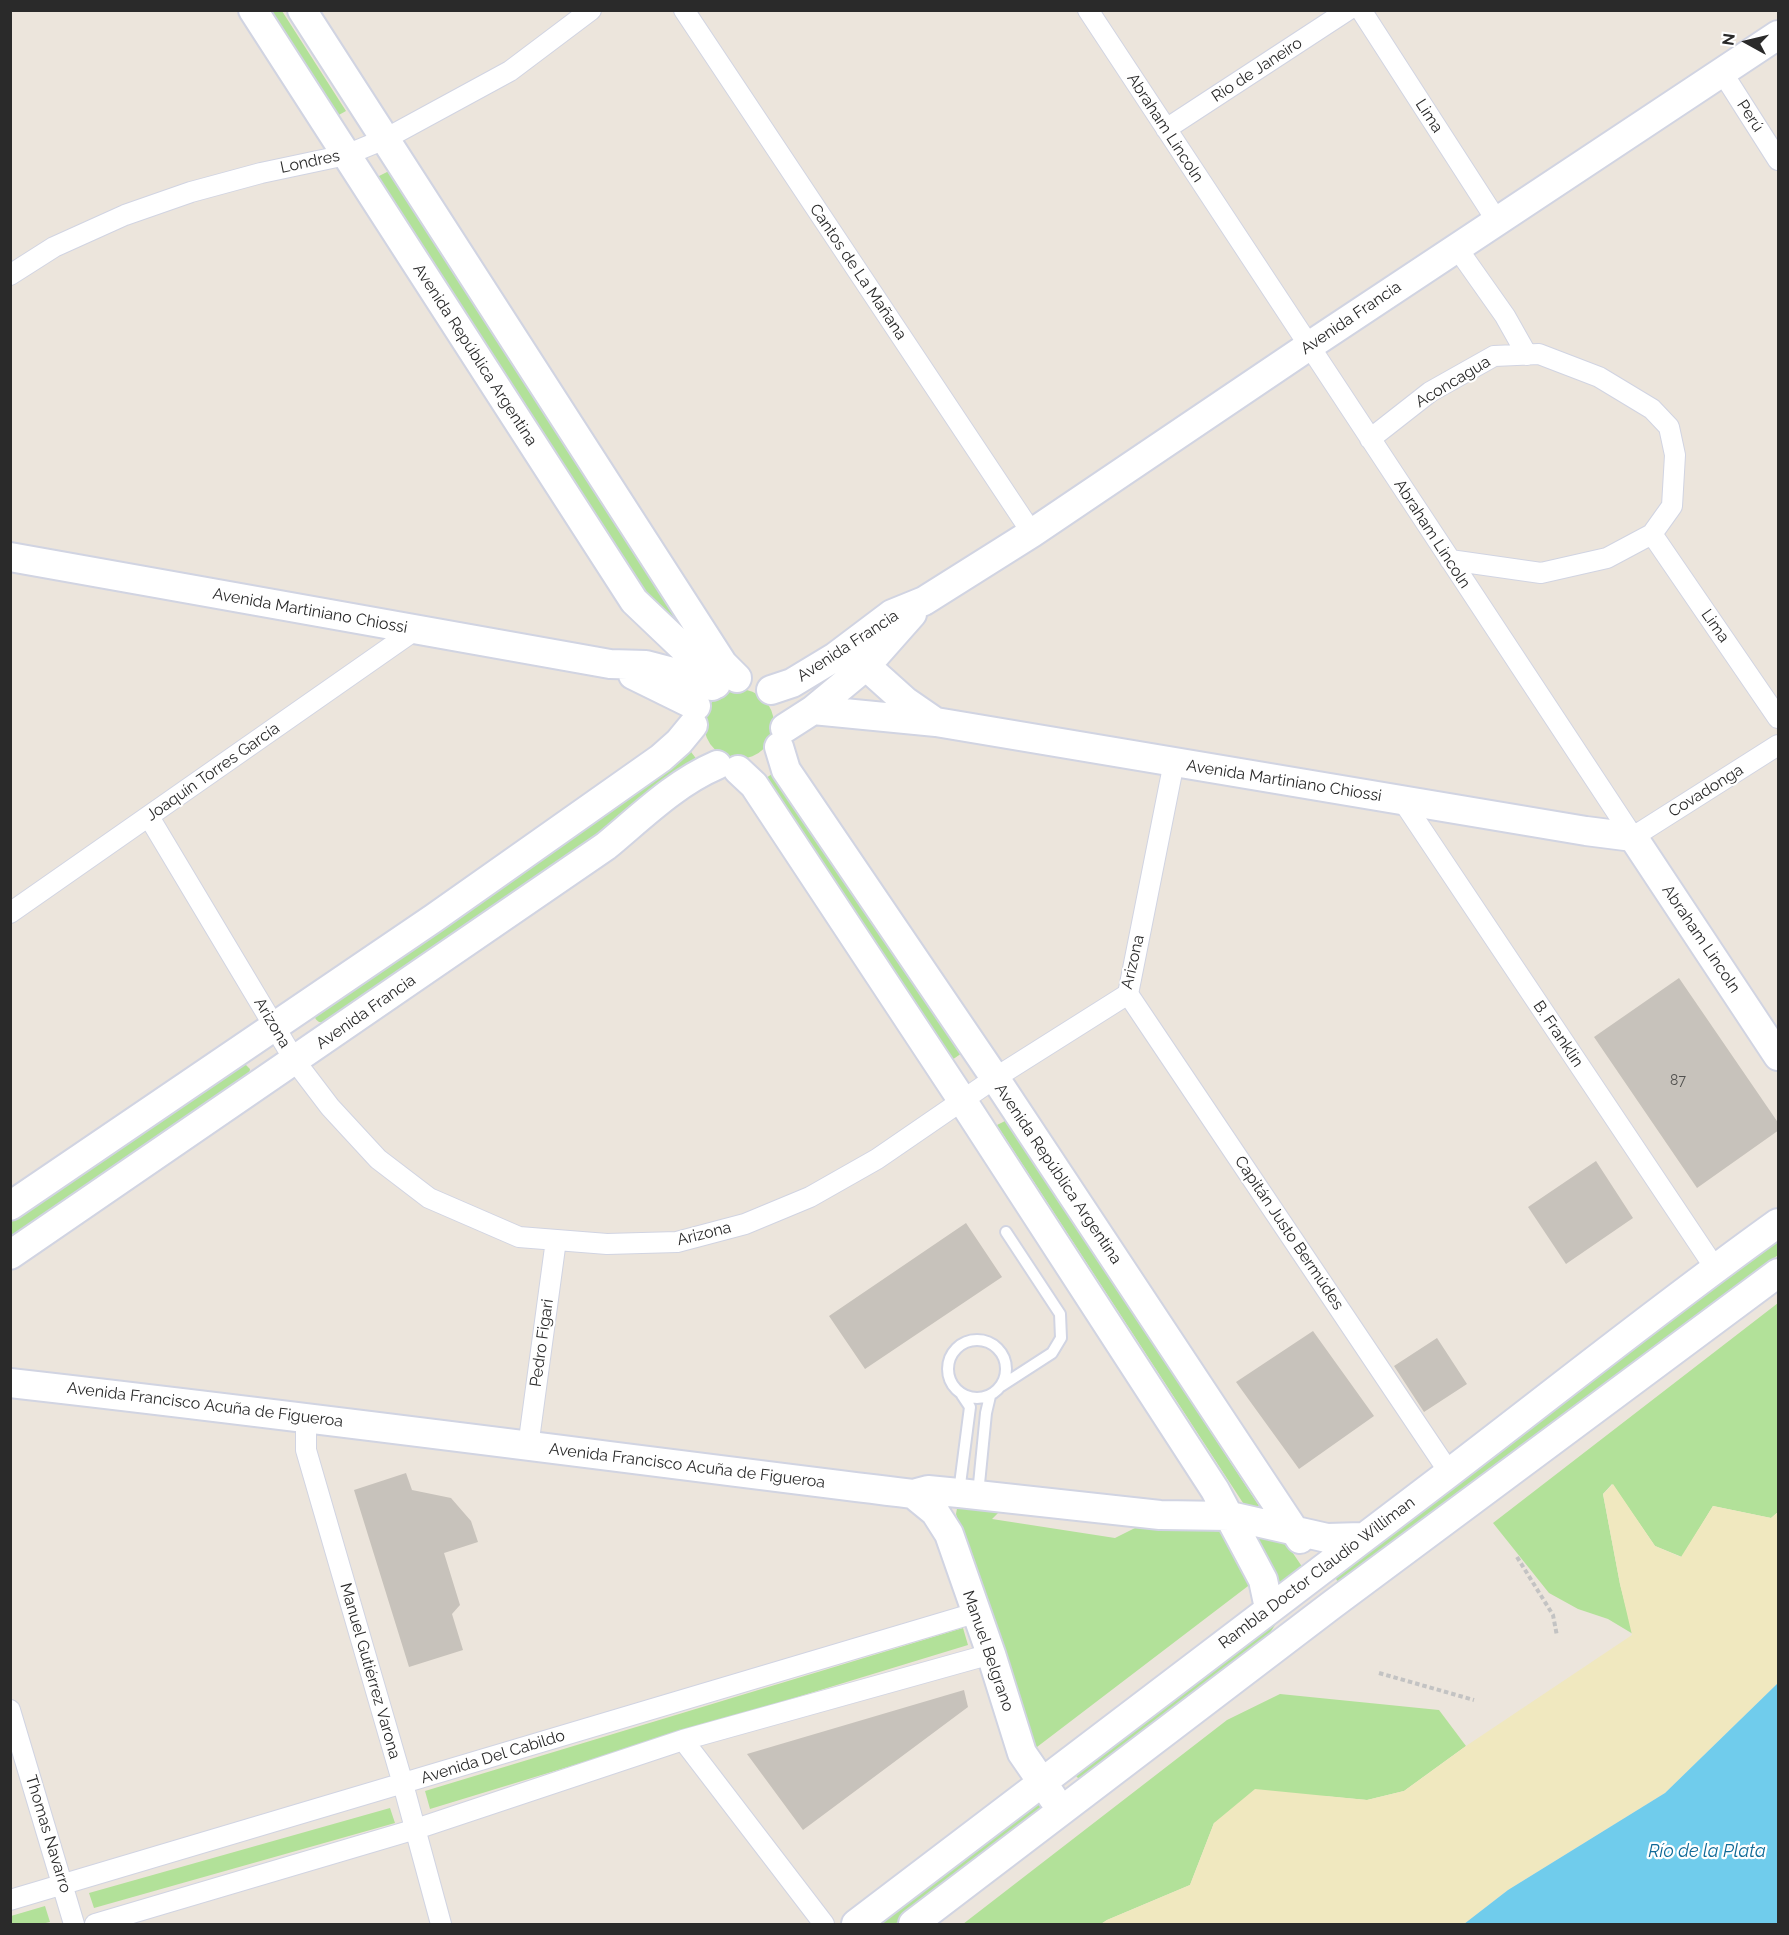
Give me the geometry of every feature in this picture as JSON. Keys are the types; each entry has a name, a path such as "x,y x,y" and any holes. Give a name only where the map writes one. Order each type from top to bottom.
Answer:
{"street":[{"name":"Avenida República Argentina","path":"253,10 634,602 696,660 711,696"},
{"path":"302,10 723,664 694,735 699,747 707,757 728,767 754,785 1215,1490 1263,1580 1269,1608"},
{"name":"Londres","path":"10,275 54,247 125,215 180,196 261,173 346,155 385,139 510,71 591,10"},
{"name":"Cantos de La Mañana","path":"684,10 1032,533"},
{"name":"Abraham Lincoln","path":"1088,10 1779,1056"},
{"name":"Rio de Janeiro","path":"1166,129 1348,10"},
{"name":"Lima","path":"1361,10 1497,221"},
{"name":"Avenida Francia","path":"771,690 792,683 835,657 892,614 924,601 1032,533 1779,34"},
{"name":"Perú","path":"1722,72 1779,160"},
{"path":"1457,248 1505,316 1527,355"},
{"name":"Aconcagua","path":"1370,439 1430,392 1494,356 1539,354 1599,377 1652,409 1669,427 1675,455 1672,506 1652,534 1607,558 1541,573 1450,560"},
{"name":"Lima","path":"1652,534 1779,718"},
{"name":"Avenida Martiniano Chiossi","path":"10,557 610,664 684,699 711,696"},
{"name":"Avenida Francia","path":"782,737 866,666 924,601"},
{"name":"Joaquín Torres García","path":"10,913 416,630"},
{"name":"Avenida Martiniano Chiossi","path":"835,657 846,656 856,659 905,701 936,722"},
{"path":"10,1206 434,918 661,758 679,742 711,696 755,680 771,690 782,708 785,718 782,737 772,756 762,764 750,769 728,767"},
{"name":"Avenida Martiniano Chiossi","path":"813,710 936,722 1633,837"},
{"name":"Avenida República Argentina","path":"782,737 786,770 995,1078 1294,1531 1321,1568 1333,1604"},
{"name":"Covadonga","path":"1633,837 1779,745"},
{"name":"Arizona","path":"149,817 295,1061 330,1107 378,1159 429,1198 519,1237 608,1244 677,1242 745,1224 810,1197 877,1159 995,1078 1128,994 1174,762"},
{"name":"Avenida Francia","path":"10,1255 606,846 656,804 698,773 728,767"},
{"name":"B. Franklin","path":"1402,800 1715,1268"},
{"name":"Capitán Justo Bermúdes","path":"1128,994 1449,1472"},
{"name":"Rambla Doctor Claudio Williman","path":"856,1924 1043,1784 1321,1568 1715,1268 1779,1222"},
{"name":"Pedro Figari","path":"528,1447 555,1240"},
{"path":"913,1924 1333,1604 1779,1273"},
{"name":"Avenida Francisco Acuña de Figueroa","path":"10,1383 306,1417 528,1447 913,1494 928,1490 1160,1515 1230,1516 1327,1538 1362,1537"},
{"name":"Manuel Gutiérrez Varona","path":"306,1417 306,1450 416,1829 441,1924"},
{"name":"Manuel Belgrano","path":"913,1494 935,1512 949,1534 991,1654 1022,1753 1062,1811"},
{"name":"Avenida Del Cabildo","path":"10,1900 975,1613"},
{"path":"95,1924 416,1829 683,1740 991,1654"},
{"name":"Thomas Navarro","path":"10,1710 74,1924"},
{"path":"683,1740 824,1924"}],"lane":[{"path":"961,1394 975,1399 990,1396 1052,1353 1061,1338 1060,1314 1006,1232"},
{"path":"969,1494 970,1407 951,1382 948,1368 952,1353 964,1343 979,1340 993,1345 1003,1356 1006,1371 1002,1386"},
{"path":"969,1494 982,1467 986,1413 990,1396"}],"path":[{"path":"1517,1557 1554,1615 1557,1636"},
{"path":"1379,1673 1474,1700"}],"green space":[{"path":"270,11 282,11 346,111 337,116"},
{"path":"389,171 716,670 640,593 377,177"},
{"path":"739,689 752,692 764,699 771,711 774,724 771,737 764,749 752,756 739,759 726,756 714,749 707,737 704,724 707,711 714,699 726,692"},
{"path":"688,748 698,761 611,828 327,1023 316,1019 314,1015"},
{"path":"775,772 962,1053 952,1060 763,780"},
{"path":"244,1063 250,1069 249,1075 11,1241 11,1218"},
{"path":"1007,1120 1259,1506 1245,1506 997,1125"},
{"path":"1778,1237 1778,1255 1347,1582 1337,1580 1335,1576"},
{"path":"1778,1303 1778,1512 1771,1518 1713,1506 1682,1557 1655,1546 1612,1484 1603,1494 1620,1584 1633,1634 1608,1619 1578,1609 1549,1593 1493,1523"},
{"path":"958,1503 1001,1510 992,1519 1115,1538 1139,1526 1228,1532 1252,1583 1037,1747 1028,1740 956,1514"},
{"path":"1251,1534 1282,1537 1303,1568 1278,1587"},
{"path":"1279,1619 1260,1648 1080,1780 1075,1775"},
{"path":"963,1628 968,1645 430,1809 425,1791"},
{"path":"1280,1694 1439,1710 1466,1746 1404,1791 1367,1800 1324,1796 1214,1823 1190,1885 1101,1924 963,1924 1227,1720"},
{"path":"1034,1801 1044,1805 1042,1812 895,1924 870,1924"},
{"path":"390,1808 395,1823 94,1908 89,1893"},
{"path":"45,1906 50,1922 11,1924 11,1916"}],"sand":[{"path":"1613,1484 1655,1546 1681,1557 1713,1506 1771,1518 1778,1512 1778,1683 1665,1793 1508,1890 1464,1924 1101,1924 1190,1885 1214,1823 1255,1789 1367,1800 1404,1791 1466,1746 1632,1635 1603,1494"}],"water":[{"name":"Río de la Plata","path":"1778,1683 1778,1924 1464,1924 1508,1890 1665,1793"}],"building":[{"path":"1679,978 1779,1124 1779,1130 1697,1188 1594,1037"},
{"path":"1596,1161 1633,1218 1566,1264 1528,1207"},
{"path":"966,1223 1002,1277 865,1369 829,1316"},
{"path":"1313,1331 1374,1416 1299,1469 1236,1382"},
{"path":"1437,1338 1467,1384 1424,1412 1394,1366"},
{"path":"406,1473 412,1490 451,1498 471,1521 478,1542 444,1553 460,1605 452,1614 463,1650 409,1667 354,1490"},
{"path":"964,1690 968,1707 803,1830 747,1754"}]}
